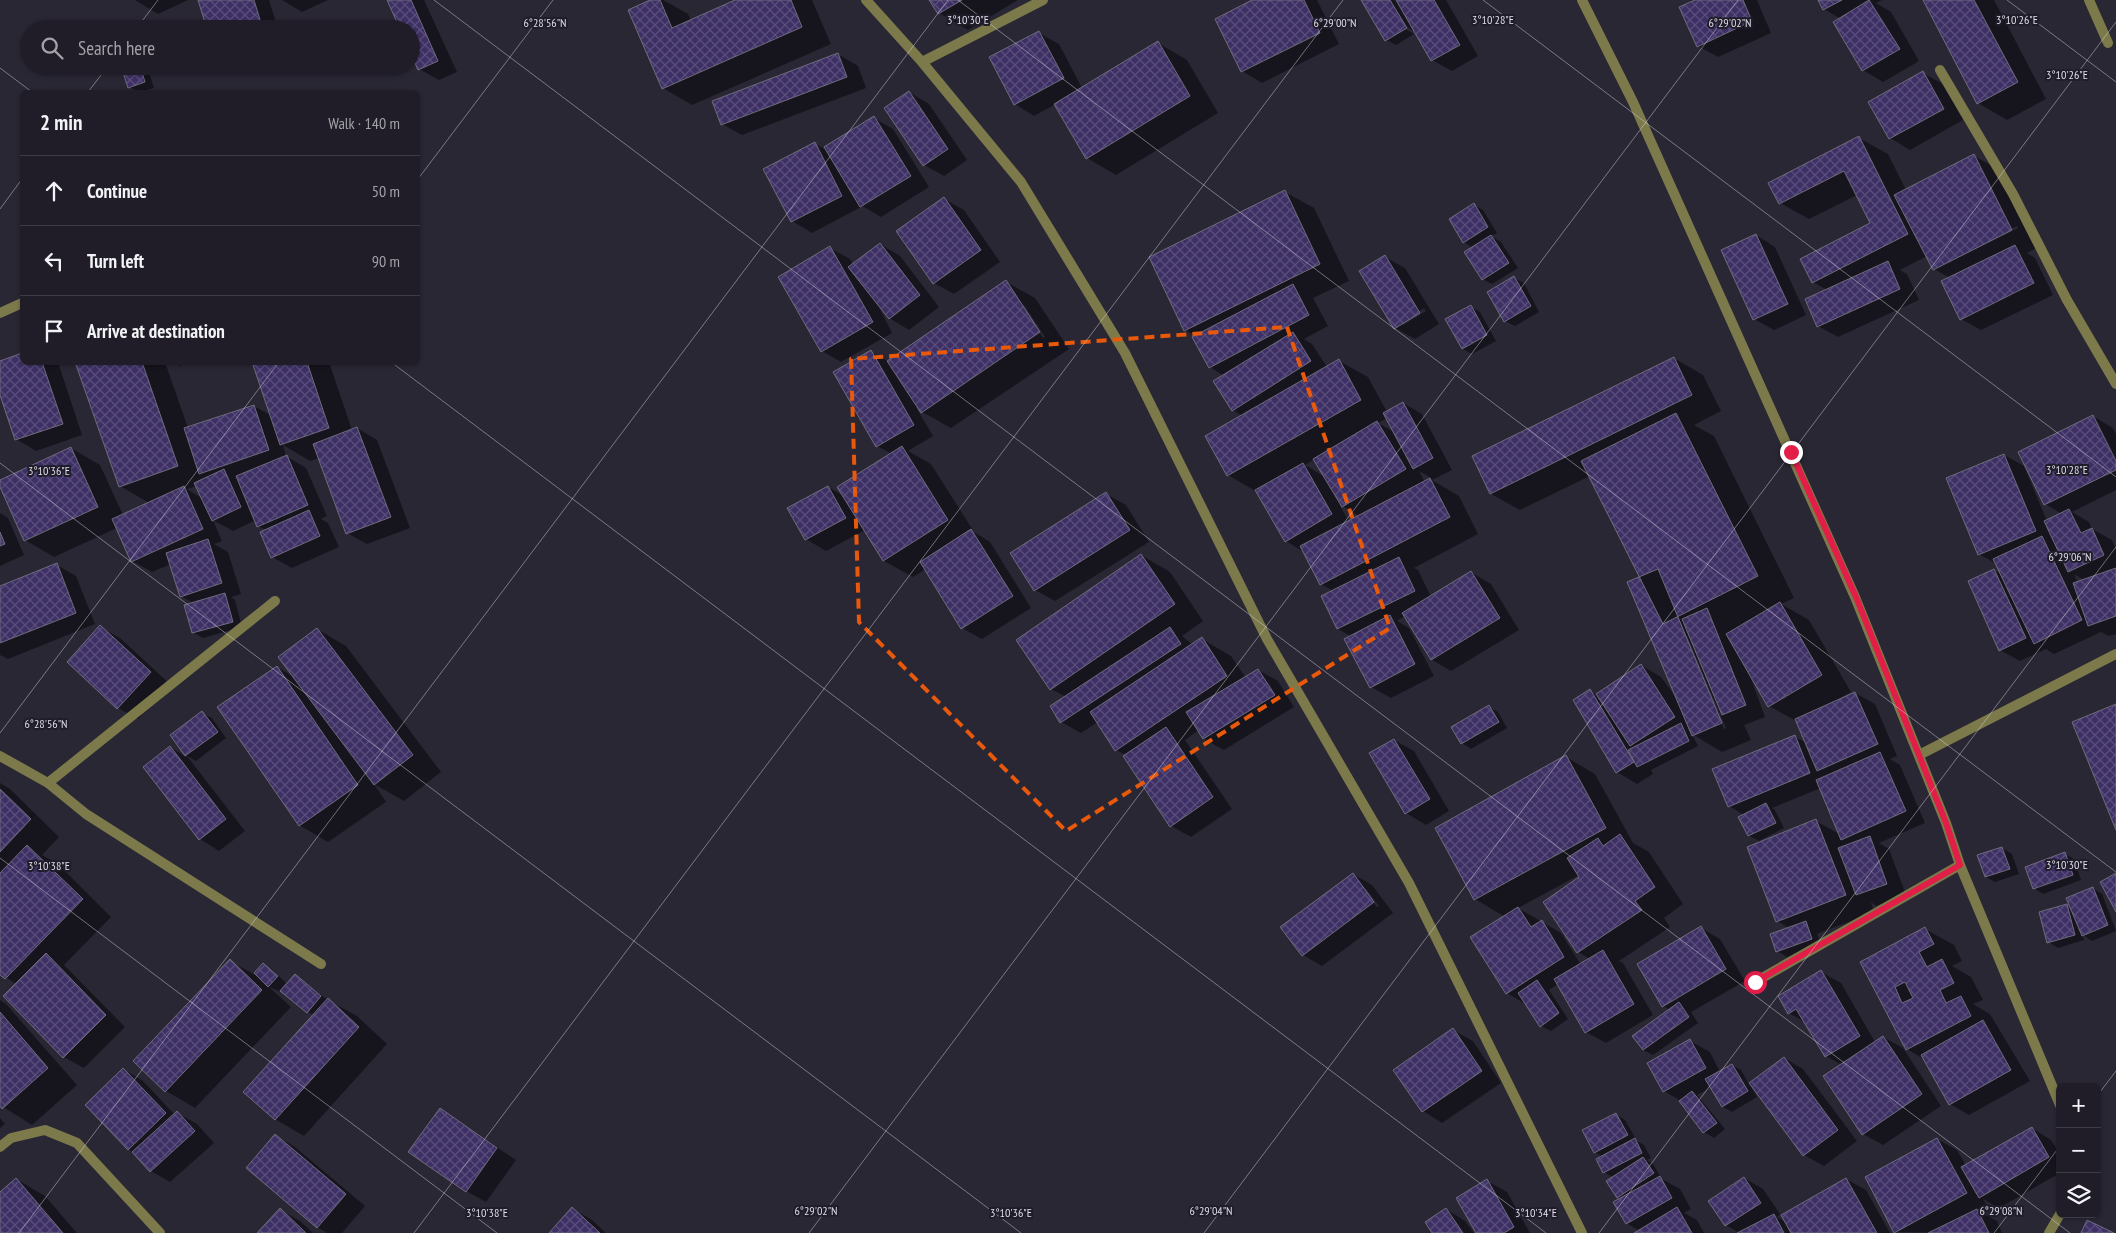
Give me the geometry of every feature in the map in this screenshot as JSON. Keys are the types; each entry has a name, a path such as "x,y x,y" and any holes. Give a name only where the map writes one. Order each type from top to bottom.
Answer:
{"street":[{"path":"866,0 922,62 1021,182 1125,353 1267,638 1409,883 1582,1233"},
{"path":"922,62 1043,0"},
{"path":"1582,0 1633,102 1856,597 1946,823 1960,865 2056,1095"},
{"path":"2089,0 2108,43"},
{"path":"1940,70 2013,194 2067,300 2116,384"},
{"path":"0,313 20,304"},
{"path":"48,783 275,601"},
{"path":"1919,755 2116,654"},
{"path":"0,756 48,783 86,814 321,964"},
{"path":"1755,982 1960,865"},
{"path":"0,1147 11,1138 45,1130 77,1143 160,1233"},
{"path":"2049,1233 2058,1218"}],"highlighted area":[{"path":"1287,327 1390,628 1066,831 859,622 851,359"}],"building":[{"path":"198,0 254,0 260,20 204,20"},
{"path":"387,0 411,0 420,20 396,20"},
{"path":"650,0 660,0 672,28 735,0 791,0 802,27 662,89 628,10"},
{"path":"929,0 962,0 938,14"},
{"path":"1252,0 1304,0 1320,33 1241,72 1215,19"},
{"path":"1361,0 1390,0 1407,28 1385,41"},
{"path":"1396,0 1434,0 1460,45 1431,61"},
{"path":"1695,0 1743,0 1752,21 1697,47 1679,7"},
{"path":"1818,0 1842,0 1823,10"},
{"path":"1869,0 1900,49 1862,71 1833,22"},
{"path":"1923,0 1974,0 2018,82 1977,104"},
{"path":"420,20 438,61 420,69"},
{"path":"1039,31 1064,78 1014,105 989,57"},
{"path":"1158,41 1190,96 1086,159 1054,104"},
{"path":"838,53 847,77 721,125 712,101"},
{"path":"1923,71 1944,109 1889,139 1868,102"},
{"path":"124,75 143,75 145,82 128,88"},
{"path":"909,91 948,149 923,166 884,108"},
{"path":"874,116 911,176 860,207 824,147"},
{"path":"1859,136 1908,234 1812,283 1800,259 1870,223 1844,171 1779,204 1768,183"},
{"path":"815,142 842,196 791,222 763,169"},
{"path":"1974,154 2012,230 1933,270 1894,195"},
{"path":"1285,190 1320,264 1184,331 1149,257"},
{"path":"944,197 981,250 933,284 896,231"},
{"path":"1474,203 1488,227 1463,243 1449,219"},
{"path":"1756,234 1788,304 1753,320 1721,250"},
{"path":"1491,235 1509,263 1482,280 1464,252"},
{"path":"880,243 920,295 889,319 848,267"},
{"path":"2015,245 2034,283 1960,320 1941,281"},
{"path":"830,246 873,322 821,352 778,277"},
{"path":"1385,255 1420,313 1394,329 1359,271"},
{"path":"1888,261 1900,289 1817,327 1805,299"},
{"path":"1514,276 1531,306 1504,322 1487,292"},
{"path":"1006,280 1040,332 921,413 887,361"},
{"path":"1293,284 1309,315 1209,368 1192,337"},
{"path":"1471,305 1487,335 1462,349 1445,319"},
{"path":"1293,332 1311,361 1232,411 1213,381"},
{"path":"871,350 914,425 876,447 833,372"},
{"path":"20,354 20,365 43,365 63,424 15,440 0,395 0,361"},
{"path":"1674,357 1692,395 1490,494 1472,456"},
{"path":"1339,359 1361,400 1227,476 1205,436"},
{"path":"76,365 143,365 178,466 119,487"},
{"path":"253,365 308,365 329,428 280,445"},
{"path":"1403,402 1433,458 1413,469 1383,413"},
{"path":"254,405 269,450 199,474 184,428"},
{"path":"1676,413 1758,576 1663,624 1581,461"},
{"path":"2093,415 2116,461 2116,470 2044,505 2018,452"},
{"path":"1377,421 1406,469 1342,507 1313,459"},
{"path":"357,427 391,517 346,534 313,444"},
{"path":"902,446 948,520 883,561 837,487"},
{"path":"71,447 98,507 24,541 0,487 0,480"},
{"path":"2004,454 2036,531 1978,555 1946,478"},
{"path":"287,455 308,505 257,527 236,476"},
{"path":"1303,463 1332,514 1285,542 1255,490"},
{"path":"224,469 241,507 212,521 194,483"},
{"path":"1430,478 1450,517 1320,585 1300,546"},
{"path":"184,486 203,529 131,562 112,519"},
{"path":"828,486 846,518 805,540 787,508"},
{"path":"1106,492 1130,530 1034,591 1010,553"},
{"path":"2069,509 2081,533 2092,528 2104,555 2068,572 2044,521"},
{"path":"309,510 320,536 271,558 260,532"},
{"path":"971,529 1013,596 961,629 920,562"},
{"path":"0,532 5,544 0,546"},
{"path":"2042,536 2082,620 2034,644 1993,559"},
{"path":"208,539 222,583 180,597 166,553"},
{"path":"1141,554 1175,604 1050,690 1016,640"},
{"path":"1399,557 1415,591 1337,629 1321,596"},
{"path":"57,563 76,613 0,643 0,586"},
{"path":"2116,568 2116,616 2088,626 2073,583"},
{"path":"1658,569 1722,723 1692,736 1627,582"},
{"path":"1994,569 2026,638 1999,651 1968,581"},
{"path":"1471,571 1500,618 1431,660 1402,613"},
{"path":"225,593 233,622 192,633 184,605"},
{"path":"1780,602 1822,675 1768,707 1726,634"},
{"path":"1707,608 1746,705 1722,715 1682,619"},
{"path":"1390,615 1415,664 1370,688 1344,639"},
{"path":"100,625 151,672 117,709 67,662"},
{"path":"1170,627 1181,644 1060,723 1050,706"},
{"path":"317,628 413,755 374,785 278,657"},
{"path":"1202,637 1227,676 1115,751 1090,712"},
{"path":"1641,664 1675,717 1630,746 1596,694"},
{"path":"277,666 358,785 299,826 217,707"},
{"path":"1258,669 1275,695 1203,739 1186,712"},
{"path":"1590,689 1634,762 1616,773 1573,700"},
{"path":"1855,692 1878,744 1817,771 1795,719"},
{"path":"2116,704 2116,830 2072,722"},
{"path":"1489,705 1499,722 1461,744 1451,727"},
{"path":"202,711 218,732 185,756 170,735"},
{"path":"1681,723 1689,741 1637,767 1628,750"},
{"path":"1166,727 1213,797 1170,827 1123,756"},
{"path":"1795,735 1810,773 1728,807 1712,769"},
{"path":"1394,739 1430,799 1405,814 1369,753"},
{"path":"170,746 226,819 199,840 143,767"},
{"path":"1880,752 1906,811 1841,840 1816,780"},
{"path":"1566,755 1606,828 1474,900 1435,828"},
{"path":"0,789 31,819 0,852"},
{"path":"1766,803 1776,823 1748,836 1738,817"},
{"path":"1816,819 1846,895 1776,922 1747,847"},
{"path":"1620,834 1655,887 1635,901 1642,910 1577,953 1543,902 1579,877 1567,858 1598,838 1603,846"},
{"path":"1870,836 1887,884 1856,895 1838,848"},
{"path":"27,845 83,899 5,979 0,975 0,873"},
{"path":"2002,847 2010,869 1985,877 1977,855"},
{"path":"2065,852 2073,875 2033,889 2025,867"},
{"path":"1353,873 1374,902 1302,956 1280,927"},
{"path":"2116,873 2116,912 2100,882"},
{"path":"2093,887 2108,925 2082,936 2066,898"},
{"path":"2067,904 2075,935 2047,943 2039,912"},
{"path":"1518,907 1531,927 1542,920 1564,957 1506,994 1470,937"},
{"path":"1806,921 1812,939 1776,952 1770,934"},
{"path":"1701,926 1726,969 1662,1007 1637,964"},
{"path":"1925,927 1934,944 1919,952 1927,967 1942,959 1954,983 1940,990 1946,1003 1961,996 1971,1016 1906,1050 1860,962","holes":["1905,982 1913,998 1902,1003 1895,987"]},
{"path":"1603,950 1634,1004 1585,1033 1554,979"},
{"path":"46,953 106,1015 63,1058 3,996"},
{"path":"230,959 262,990 165,1092 133,1061"},
{"path":"263,963 278,976 268,987 254,973"},
{"path":"1821,970 1860,1036 1825,1057 1796,1009 1788,1014 1778,996"},
{"path":"295,974 321,996 307,1013 280,991"},
{"path":"1537,980 1559,1013 1540,1027 1518,993"},
{"path":"328,998 359,1027 275,1120 243,1092"},
{"path":"1679,1002 1689,1017 1643,1050 1632,1036"},
{"path":"0,1012 48,1068 2,1109 0,1106"},
{"path":"1983,1020 2011,1070 1949,1105 1921,1055"},
{"path":"1453,1028 1482,1071 1422,1112 1393,1070"},
{"path":"1883,1036 1922,1094 1862,1135 1823,1076"},
{"path":"1690,1039 1706,1068 1663,1092 1647,1063"},
{"path":"1784,1057 1838,1130 1803,1156 1749,1083"},
{"path":"1732,1064 1748,1091 1722,1107 1705,1079"},
{"path":"123,1068 166,1113 128,1150 85,1105"},
{"path":"1692,1091 1717,1123 1703,1133 1679,1101"},
{"path":"440,1108 497,1148 466,1192 408,1152"},
{"path":"177,1111 195,1131 150,1172 132,1152"},
{"path":"1616,1113 1628,1135 1594,1153 1582,1130"},
{"path":"2032,1127 2049,1157 1979,1198 1961,1167"},
{"path":"275,1134 346,1194 317,1228 246,1168"},
{"path":"1635,1138 1642,1153 1603,1173 1596,1159"},
{"path":"1937,1138 1967,1193 1894,1233 1865,1177"},
{"path":"1643,1157 1654,1173 1617,1198 1606,1181"},
{"path":"1660,1176 1672,1198 1626,1224 1613,1202"},
{"path":"1744,1177 1761,1203 1725,1226 1708,1201"},
{"path":"16,1178 63,1233 0,1233 0,1192"},
{"path":"1846,1178 1877,1233 1791,1233 1781,1215"},
{"path":"1487,1179 1514,1227 1504,1233 1476,1233 1456,1198"},
{"path":"572,1207 600,1233 549,1233"},
{"path":"1677,1207 1692,1233 1634,1233"},
{"path":"280,1208 306,1233 257,1233"},
{"path":"1446,1208 1463,1233 1432,1233 1425,1222"},
{"path":"1977,1209 1989,1233 1928,1233"},
{"path":"1774,1214 1784,1233 1737,1233"},
{"path":"2087,1220 2114,1233 2081,1233"}],"route":[{"path":"1755,982 1960,865 1946,823 1856,597 1791,452"}]}
